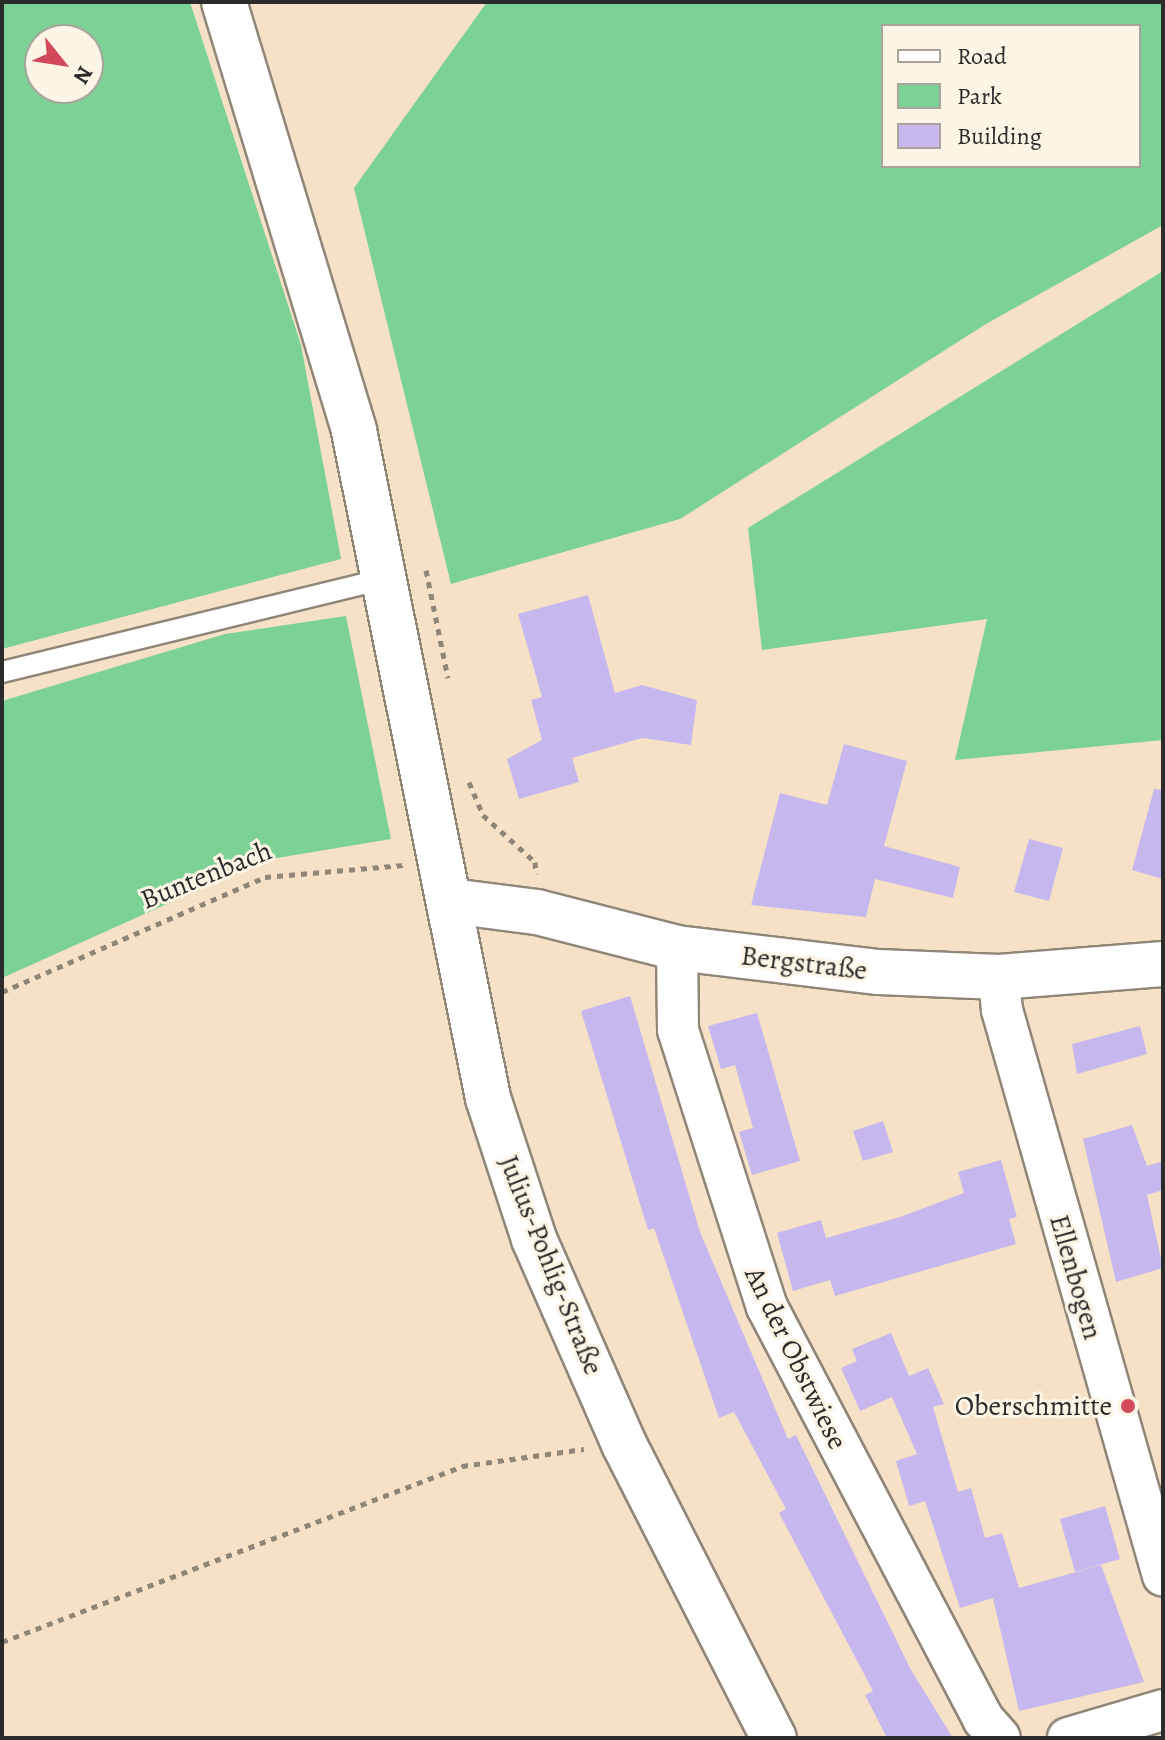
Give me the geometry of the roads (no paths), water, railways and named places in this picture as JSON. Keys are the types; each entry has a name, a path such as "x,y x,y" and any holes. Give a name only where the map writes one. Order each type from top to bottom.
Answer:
{"street":[{"name":"Julius-Pohlig-Straße","path":"224,2 407,600 447,882 488,1098 534,1239 624,1444 774,1738"},
{"name":"Bergstraße","path":"447,882 537,912 677,948 879,972 999,977 1163,964"},
{"name":"An der Obstwiese","path":"677,948 678,1030 767,1307 976,1705 1000,1738"},
{"name":"Ellenbogen","path":"999,977 1002,1010 1163,1576"},
{"path":"1068,1738 1163,1710"}],"lane":[{"path":"2,672 407,600"}],"place":[{"name":"Oberschmitte","path":"1128,1406"}]}
